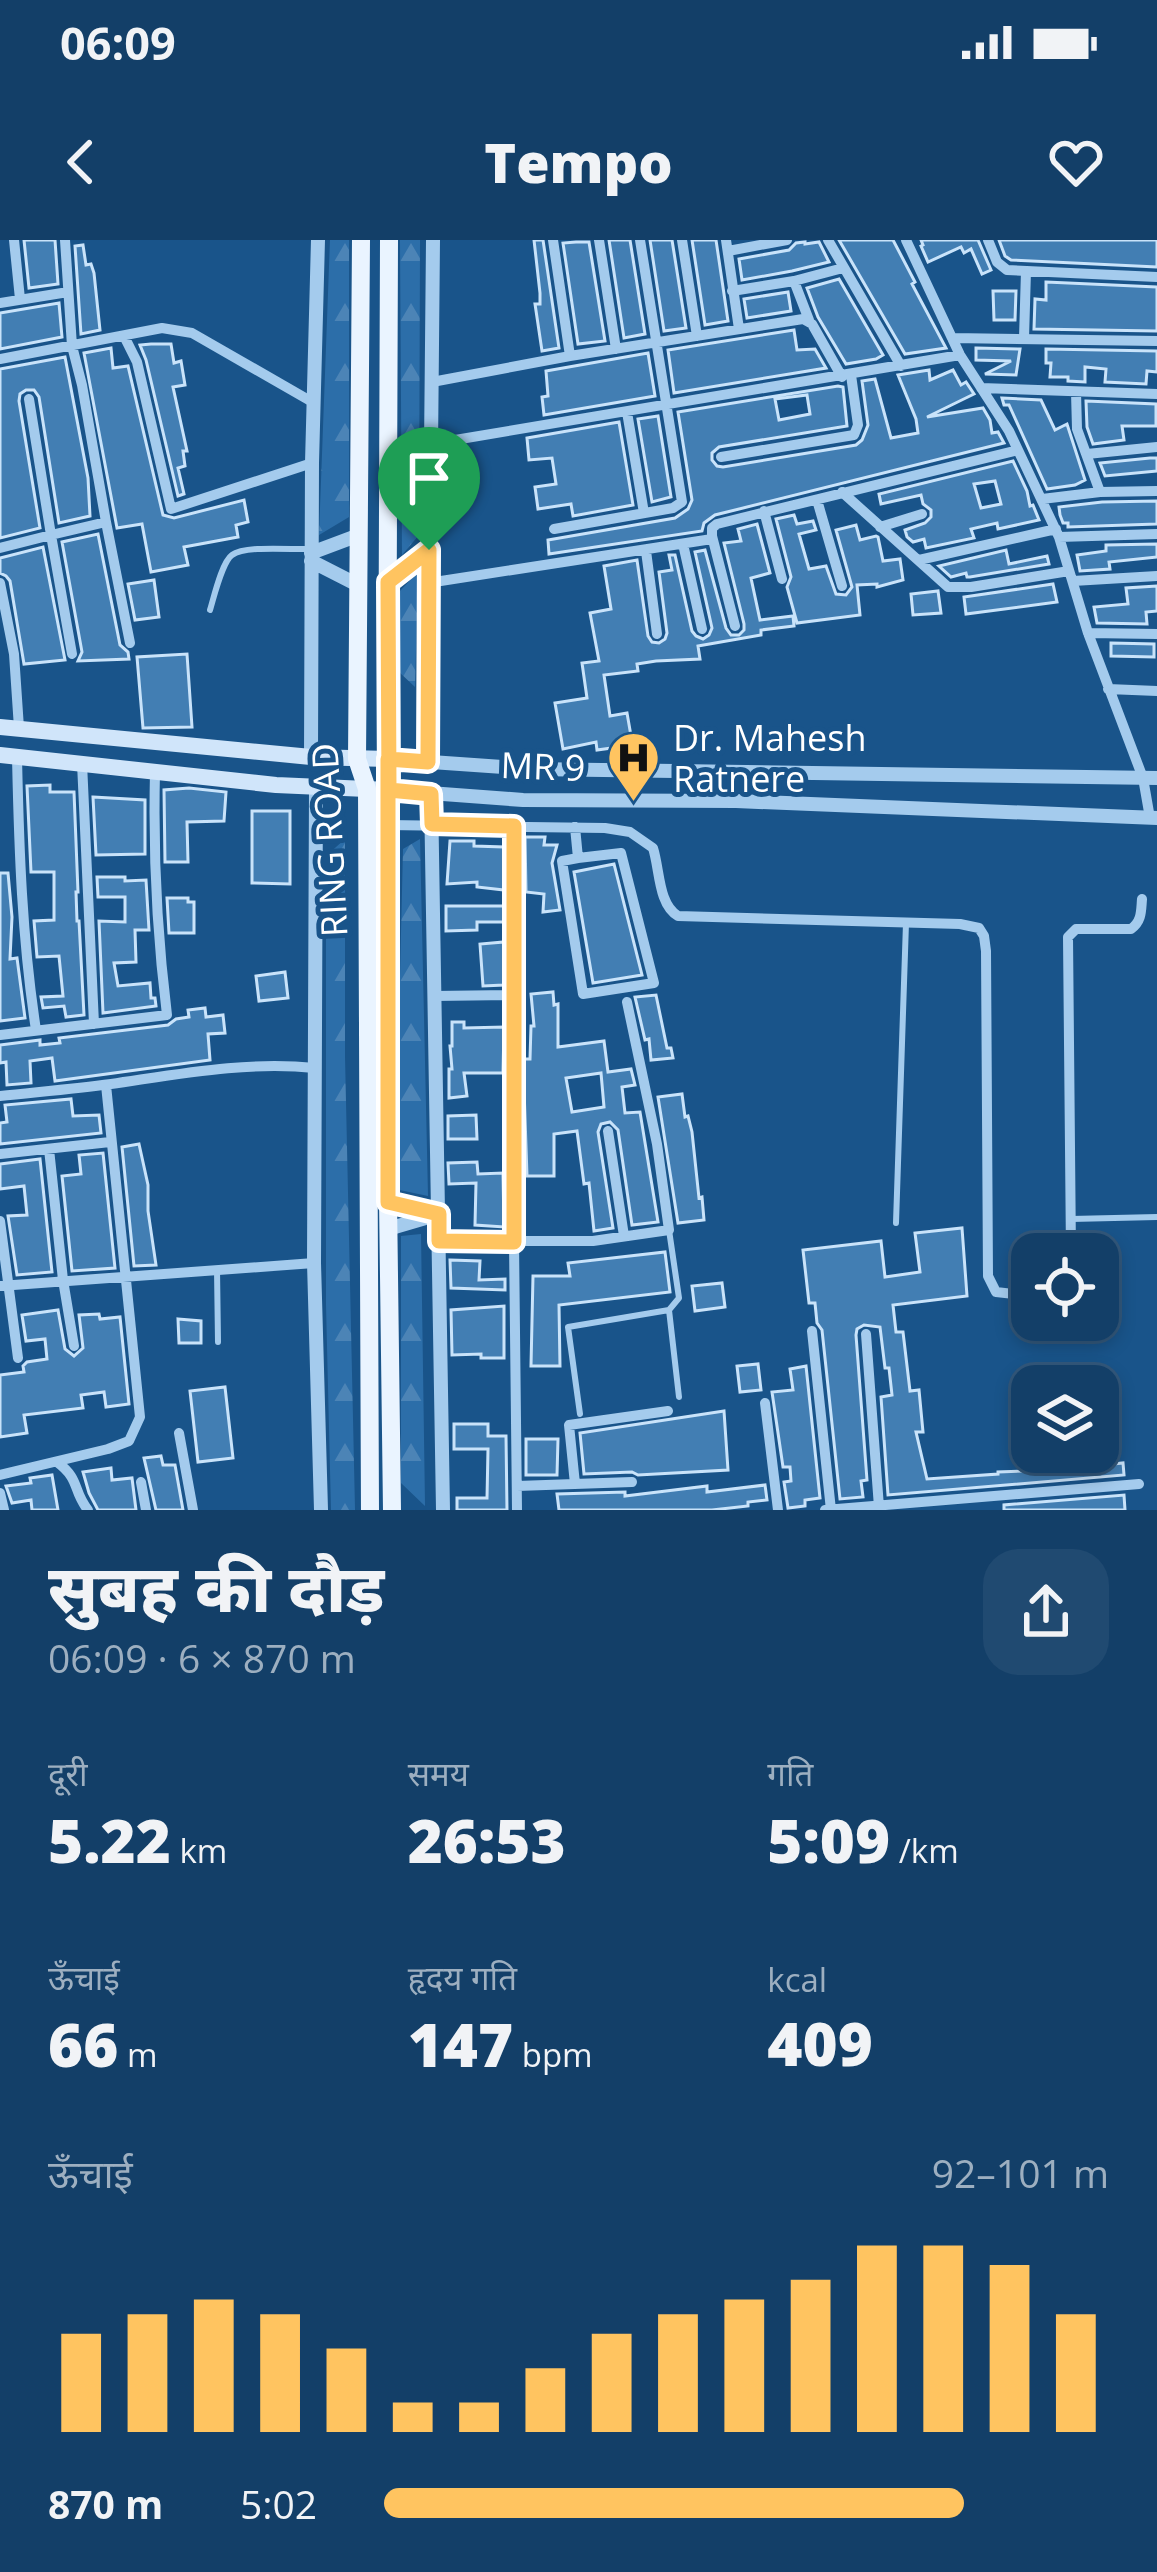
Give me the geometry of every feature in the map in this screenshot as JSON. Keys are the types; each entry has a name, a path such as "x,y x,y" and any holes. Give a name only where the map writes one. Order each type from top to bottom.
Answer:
{"main road":[{"name":"RING ROAD","path":"361,240 357,759 367,789 370,1510"},
{"name":"RING ROAD","path":"389,240 388,1228 394,1509"},
{"name":"MR 9","path":"9,727 311,757 388,759"},
{"name":"MR 9","path":"8,756 316,788 389,790"}],"street":[{"path":"14,240 20,299"},
{"path":"65,240 72,346 130,643"},
{"path":"311,757 318,240"},
{"path":"428,762 433,240"},
{"path":"553,240 569,356"},
{"path":"599,240 616,349"},
{"path":"554,529 677,508 682,502 640,240"},
{"path":"682,240 697,336"},
{"path":"739,329 727,245 787,240"},
{"path":"828,240 901,366"},
{"path":"906,240 960,355 1010,430 1057,533 1108,689 1150,778 1153,818"},
{"path":"988,240 1001,268 1157,277"},
{"path":"732,291 843,268"},
{"path":"1024,338 1026,271"},
{"path":"721,457 854,435 858,425 846,376 808,320 794,281"},
{"path":"0,303 68,292"},
{"path":"431,382 808,320"},
{"path":"0,358 162,328 192,333 314,403"},
{"path":"124,336 137,362 171,509 312,463"},
{"path":"952,338 1157,341"},
{"path":"431,443 960,355"},
{"path":"981,388 1157,394"},
{"path":"1076,392 1077,429 1100,492"},
{"path":"28,399 72,654"},
{"path":"627,412 644,513"},
{"path":"1087,454 1157,447"},
{"path":"735,626 712,539 717,524 1018,450"},
{"path":"1042,499 1157,490"},
{"path":"842,492 940,581 954,588 1071,576 1157,576"},
{"path":"817,500 842,586"},
{"path":"764,511 782,578"},
{"path":"880,527 922,514"},
{"path":"0,548 106,522"},
{"path":"919,560 1057,533 1157,534"},
{"path":"311,554 359,535"},
{"path":"428,583 712,539"},
{"path":"683,544 702,628"},
{"path":"388,582 429,550"},
{"path":"646,551 657,634"},
{"path":"311,554 358,585"},
{"path":"0,583 14,655 9,727"},
{"path":"1088,633 1157,634"},
{"path":"1108,689 1157,691"},
{"path":"8,756 36,1030"},
{"name":"MR 9","path":"388,759 556,769 1150,778"},
{"path":"82,763 94,1024"},
{"path":"0,1035 167,1015 157,918 155,772"},
{"path":"316,788 314,1263 321,1510"},
{"name":"MR 9","path":"389,790 523,800 758,802 1153,818"},
{"path":"431,794 443,1510"},
{"path":"616,800 618,830"},
{"path":"388,825 630,832 653,848 665,902 678,916 979,928 986,951 988,1276 996,1292 1011,1294"},
{"path":"514,826 517,1510"},
{"path":"575,827 578,858"},
{"path":"620,853 654,983 583,994 562,861 578,858 620,853"},
{"path":"1071,1233 1068,937 1076,929 1131,929 1141,917 1142,899"},
{"path":"434,996 514,994"},
{"path":"439,1241 593,1241 669,1230 657,1144 627,1002"},
{"path":"0,1096 212,1068 273,1064 315,1068"},
{"path":"0,1475 129,1441 140,1417 106,1085"},
{"path":"608,1131 624,1237"},
{"path":"0,1154 110,1142"},
{"path":"49,1149 74,1346"},
{"path":"388,1202 439,1214"},
{"path":"388,1228 439,1214"},
{"path":"0,1221 3,1285 19,1358"},
{"path":"3,1285 314,1263"},
{"path":"812,1331 829,1510 928,1506 1139,1484"},
{"path":"866,1334 879,1507"},
{"path":"765,1403 778,1510"},
{"path":"575,1484 569,1425 668,1411"},
{"path":"179,1433 193,1510"},
{"path":"57,1462 72,1474 88,1510"},
{"path":"141,1482 146,1510"},
{"path":"517,1486 632,1482"},
{"path":"0,1495 4,1510"}],"lane":[{"path":"209,610 233,554 244,550 311,554"},
{"path":"896,1223 906,923"},
{"path":"1071,1219 1157,1217"},
{"path":"580,1414 568,1328 669,1310 679,1298 669,1230"},
{"path":"218,1269 218,1342"},
{"path":"669,1310 679,1397"}],"green space":[{"path":"330,240 349,240 349,517 319,535"},
{"path":"400,240 420,240 419,535 402,555"},
{"path":"418,572 415,687 398,671 400,591"},
{"path":"345,839 355,1510 331,1510 326,856"},
{"path":"420,839 428,1196 395,1189 403,849"},
{"path":"421,1234 425,1506 401,1483 401,1236"}],"building":[{"path":"24,240 55,240 58,284 29,288"},
{"path":"534,240 543,240 559,348 542,351 535,304 540,304 540,293"},
{"path":"609,240 630,240 645,334 624,338"},
{"path":"650,240 672,240 686,328 664,331"},
{"path":"692,240 716,240 728,321 705,325"},
{"path":"839,240 893,240 946,348 905,354"},
{"path":"921,240 978,240 991,270 982,274 971,249 964,253 961,247 928,262"},
{"path":"999,240 1157,240 1157,267 1011,260"},
{"path":"589,242 605,341 578,344 563,243"},
{"path":"805,242 819,242 829,262 742,280 739,259 789,250"},
{"path":"83,245 86,265 91,264 94,273 100,330 81,334 75,246"},
{"path":"839,279 883,355 876,359 846,364 818,317 807,288"},
{"path":"1046,282 1157,287 1157,331 1034,329 1035,299 1046,300"},
{"path":"993,291 1016,291 1015,320 994,320"},
{"path":"788,292 791,311 747,318 744,299"},
{"path":"59,303 62,337 0,349 0,313"},
{"path":"794,330 797,350 815,349 826,368 674,393 668,350"},
{"path":"171,344 174,363 181,361 185,385 173,387 187,451 183,451 185,466 178,468 184,494 178,496 140,345"},
{"path":"111,348 113,368 128,366 163,515 174,518 244,500 248,522 236,525 238,537 184,547 188,565 151,572 142,524 117,528 84,353"},
{"path":"976,348 1020,349 1016,375 985,374 1011,361 976,360"},
{"path":"1046,349 1157,351 1157,372 1147,371 1146,384 1105,382 1106,369 1085,367 1085,382 1068,381 1068,377 1050,377"},
{"path":"648,353 655,396 544,415 546,371"},
{"path":"65,357 88,478 90,516 59,523 39,397 34,390 26,390 19,401 40,528 0,538 0,369"},
{"path":"929,370 930,380 953,370 961,385 966,382 974,394 927,417 983,408 992,433 998,432 1004,443 715,515 702,531 549,554 548,540 675,518 688,509 692,500 678,412 838,386 843,387 847,426 719,447 712,460 723,467 856,445 868,425 862,381 875,379 891,438 918,433 898,375","holes":["807,395 810,414 779,420 775,399"]},
{"path":"1002,398 1041,400 1055,430 1067,424 1085,480 1047,489"},
{"path":"1086,401 1156,404 1156,426 1122,426 1124,440 1093,444"},
{"path":"658,416 671,497 652,502 638,419"},
{"path":"619,422 633,505 573,516 571,504 538,509 535,487 556,484 552,458 529,460 527,438"},
{"path":"1157,458 1157,471 1105,476 1100,463"},
{"path":"1013,461 1039,520 971,529 974,538 926,548 924,539 913,542 905,530 931,517 921,495 881,504 879,494","holes":["995,481 1001,504 981,508 974,484"]},
{"path":"1157,501 1157,524 1068,527 1059,507 1102,502"},
{"path":"794,515 797,524 813,521 816,530 799,534 809,569 826,566 836,594 846,595 852,587 836,530 856,525 860,540 878,537 883,561 900,559 903,580 877,587 857,585 860,615 797,623 776,519"},
{"path":"757,524 770,573 751,578 760,620 793,616 794,626 698,646 700,659 637,664 638,671 604,675 610,716 627,713 634,753 620,755 619,747 597,750 596,742 563,749 555,703 587,698 582,663 599,661 590,613 611,609 604,566 637,560 648,636 659,643 667,633 659,572 672,570 669,555 675,555 692,631 703,639 712,628 695,552 705,550 726,628 731,635 739,635 744,624 724,543 741,541 738,529"},
{"path":"98,534 120,645 129,659 78,661 82,652 62,542"},
{"path":"1157,544 1157,557 1109,562 1110,569 1080,571 1077,555 1106,551 1106,545"},
{"path":"43,547 65,660 24,664 10,581 0,573 0,558"},
{"path":"1006,550 1009,564 1047,556 1049,564 970,577 966,573 951,577 939,566"},
{"path":"154,580 159,617 135,620 128,584"},
{"path":"1053,584 1057,602 966,614 964,597"},
{"path":"1157,586 1157,611 1146,612 1147,624 1097,623 1094,607 1128,604 1126,588"},
{"path":"938,591 941,613 913,615 911,594"},
{"path":"1111,643 1154,644 1154,657 1111,656"},
{"path":"187,654 192,727 143,728 137,657"},
{"path":"50,785 50,792 74,792 84,1015 66,1017 64,1006 43,1008 41,997 63,996 59,956 37,957 34,921 54,920 54,872 31,872 27,786"},
{"path":"164,790 226,792 224,821 187,822 188,862 165,862"},
{"path":"93,797 145,800 145,854 96,855"},
{"path":"252,811 290,811 290,884 252,883"},
{"path":"525,837 545,837 544,845 557,845 552,863 560,910 543,912 544,894 526,892"},
{"path":"450,841 504,847 504,890 477,887 477,882 447,884"},
{"path":"614,864 642,975 593,983 574,872"},
{"path":"0,873 8,873 10,959 17,958 25,1018 0,1021"},
{"path":"97,877 146,880 149,930 135,930 136,962 114,963 118,986 150,983 156,1006 103,1013 99,921 125,922 125,897 98,897"},
{"path":"167,898 194,902 194,933 169,933"},
{"path":"446,906 504,906 504,922 477,922 477,930 446,931"},
{"path":"504,942 504,985 483,986 480,944"},
{"path":"285,972 288,998 259,1001 256,976"},
{"path":"553,992 554,1005 558,1004 558,1047 604,1041 608,1072 631,1069 635,1085 622,1087 625,1113 640,1112 658,1222 632,1225 618,1130 610,1122 601,1124 598,1132 613,1228 594,1231 577,1131 554,1134 554,1176 527,1176 523,1059 530,1059 531,994","holes":["601,1073 604,1107 572,1112 566,1078"]},
{"path":"656,995 673,1058 651,1060 649,1039 645,1040 635,997"},
{"path":"205,1008 206,1017 223,1015 225,1033 208,1034 210,1060 55,1081 52,1058 30,1061 31,1083 7,1085 0,1045 40,1040 40,1045 60,1043 59,1038 168,1025 189,1017 188,1010"},
{"path":"452,1022 464,1022 464,1028 504,1027 503,1073 464,1073 467,1096 449,1098 452,1069"},
{"path":"682,1094 704,1220 678,1223 658,1097"},
{"path":"71,1099 73,1116 99,1115 101,1133 0,1144 0,1123 7,1122 5,1105"},
{"path":"476,1115 477,1139 448,1139 448,1116"},
{"path":"139,1144 156,1265 134,1266 122,1147"},
{"path":"103,1153 115,1268 72,1271 62,1176 81,1174 79,1155"},
{"path":"40,1159 52,1272 17,1275 8,1216 27,1215 24,1186 0,1189 0,1164"},
{"path":"477,1162 478,1174 503,1173 504,1227 475,1225 476,1183 449,1184 448,1163"},
{"path":"962,1228 967,1296 893,1305 896,1332 903,1332 910,1391 919,1390 923,1432 916,1432 927,1479 1011,1471 1119,1473 1123,1463 1124,1475 888,1495 881,1397 892,1395 889,1368 885,1368 880,1327 864,1325 856,1335 867,1480 861,1481 863,1497 840,1499 822,1330 815,1303 809,1303 803,1250 881,1241 885,1277 920,1272 915,1233"},
{"path":"665,1252 670,1292 559,1305 560,1366 531,1366 533,1276 570,1276 568,1263"},
{"path":"450,1260 480,1261 479,1280 505,1279 505,1290 451,1288"},
{"path":"722,1283 725,1307 695,1311 692,1286"},
{"path":"504,1306 504,1358 452,1355 451,1310"},
{"path":"58,1310 65,1349 74,1356 83,1348 79,1315 120,1317 129,1404 106,1407 104,1392 81,1395 83,1408 24,1415 27,1433 0,1437 0,1375 24,1372 27,1362 47,1359 45,1339 26,1341 22,1315"},
{"path":"178,1319 201,1321 201,1343 179,1343"},
{"path":"758,1364 761,1390 740,1392 737,1366"},
{"path":"806,1366 820,1498 788,1508 784,1482 791,1481 790,1467 783,1467 772,1392 793,1390 790,1369"},
{"path":"225,1387 233,1458 198,1462 190,1391"},
{"path":"724,1411 728,1470 584,1474 580,1433"},
{"path":"454,1424 488,1424 488,1436 506,1436 507,1510 457,1510 457,1498 487,1498 488,1449 454,1449"},
{"path":"526,1439 558,1439 557,1475 526,1475"},
{"path":"161,1456 163,1465 175,1465 183,1510 156,1510 144,1458"},
{"path":"111,1468 112,1480 132,1478 136,1510 98,1510 83,1472"},
{"path":"52,1475 58,1510 32,1510 31,1500 12,1503 6,1486"},
{"path":"765,1485 767,1500 712,1510 559,1510 557,1494 625,1492 625,1496"},
{"path":"1124,1495 1125,1510 1004,1510 1004,1505"}],"place":[{"name":"Dr. Mahesh Ratnere","path":"634,804"}],"route":[{"path":"429,550 388,582 388,759 389,790 431,794 432,824 514,826 514,1242 439,1241 439,1214 388,1202 388,759 428,762 429,550"}]}
